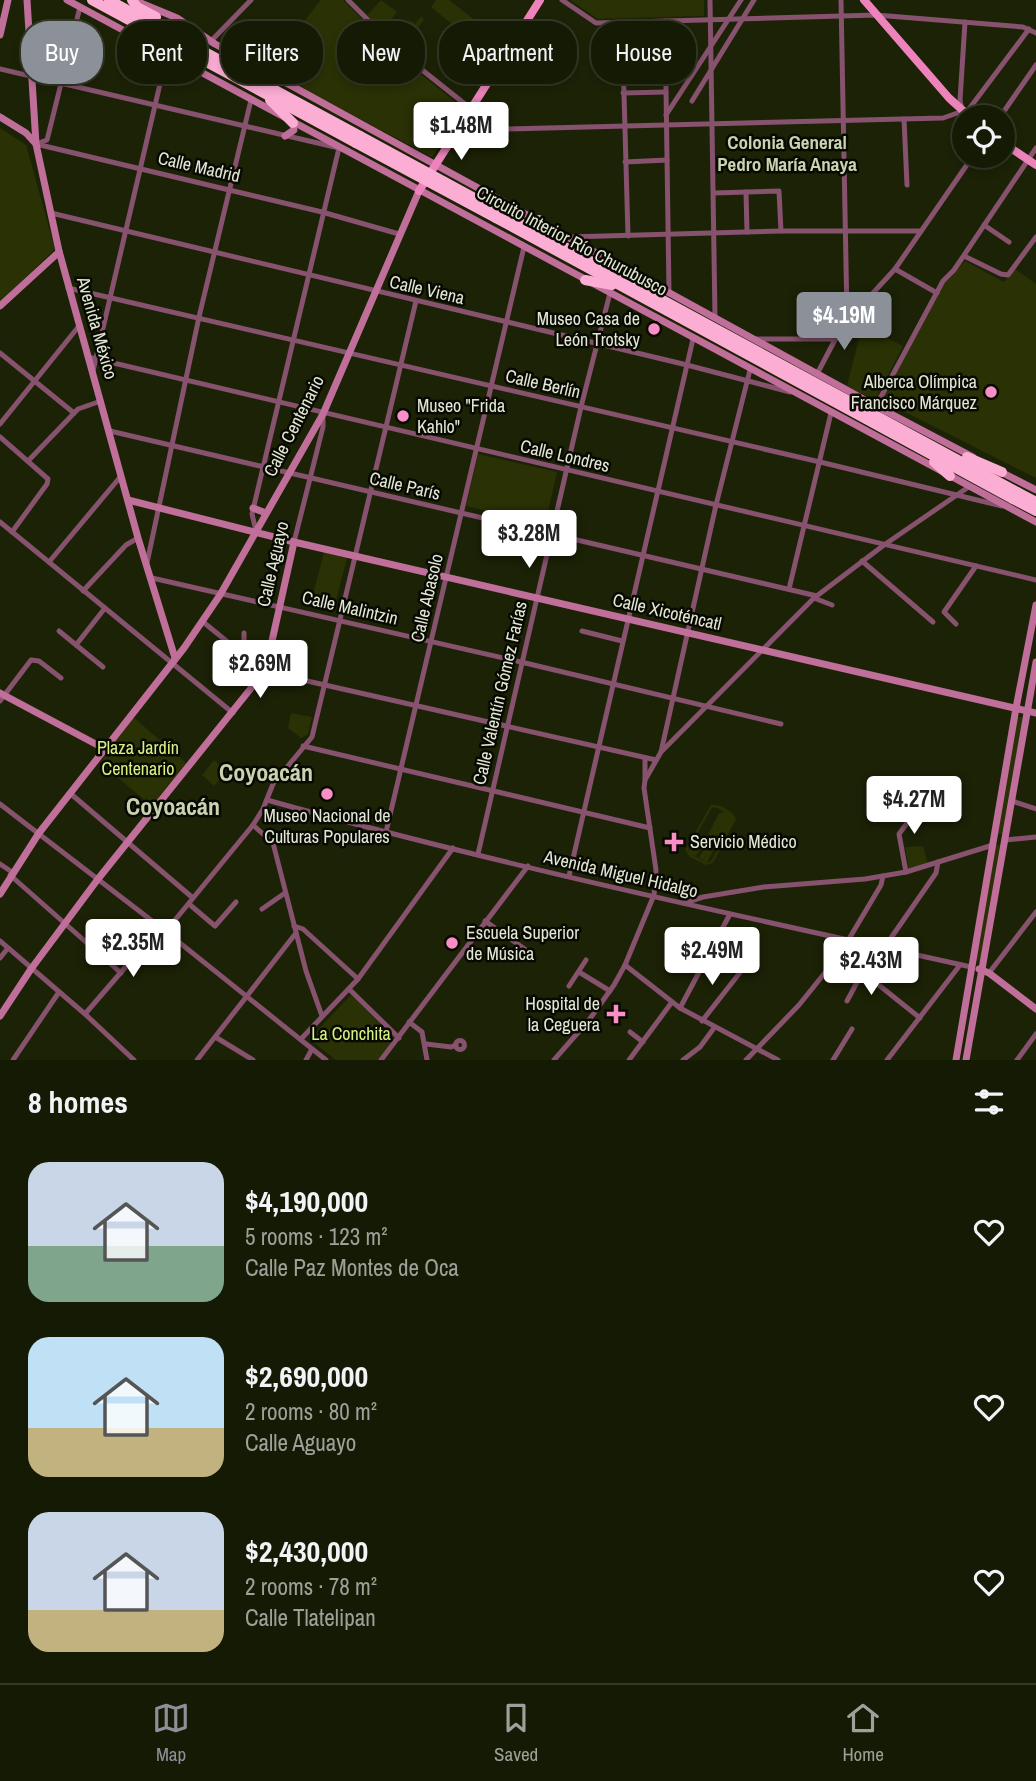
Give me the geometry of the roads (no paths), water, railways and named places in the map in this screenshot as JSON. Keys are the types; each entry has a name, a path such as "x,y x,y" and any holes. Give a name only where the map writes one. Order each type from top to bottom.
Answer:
{"highway":[{"name":"Circuito Interior Río Churubusco","path":"92,0 259,90 358,139"},
{"name":"Circuito Interior Río Churubusco","path":"109,0 148,21"},
{"path":"133,0 137,7 163,21"},
{"name":"Circuito Interior Río Churubusco","path":"207,53 627,289 1032,510"},
{"path":"259,90 293,123"},
{"name":"Circuito Interior Río Churubusco","path":"498,215 586,258 919,439 1014,500"},
{"path":"539,220 544,228 571,243 586,258"},
{"path":"586,280 627,289"},
{"path":"876,424 884,435 941,466 950,476"},
{"path":"919,439 933,440 1002,472"}],"main road":[{"path":"419,191 540,0"},
{"path":"864,0 958,105"},
{"path":"1015,151 1032,162"}],"street":[{"path":"0,35 8,0"},
{"name":"Avenida México","path":"26,0 27,21"},
{"path":"67,0 117,27"},
{"path":"133,0 177,18 210,42 876,406 1035,489 1032,510"},
{"path":"210,42 251,0"},
{"path":"348,0 402,54 470,108"},
{"path":"562,0 593,21"},
{"path":"710,0 715,317"},
{"path":"666,115 741,0"},
{"path":"692,101 754,0"},
{"path":"817,374 847,317 841,0"},
{"path":"77,21 80,7"},
{"path":"696,21 876,15 1029,29 1036,33"},
{"path":"962,105 960,100 965,22"},
{"path":"972,105 1029,29"},
{"path":"1008,105 1036,65"},
{"path":"0,69 21,74"},
{"path":"207,76 950,476 970,486 1014,500"},
{"name":"Avenida México","path":"32,84 36,145 68,288 92,358 93,373 173,660"},
{"path":"36,145 47,140 61,84 339,148"},
{"path":"92,358 110,297 159,84"},
{"path":"623,84 628,236"},
{"path":"666,84 669,292"},
{"path":"623,93 666,92"},
{"path":"147,563 199,317 251,100"},
{"name":"Calle Madrid","path":"0,117 26,133 36,145 323,212 399,234"},
{"path":"459,124 467,130 952,117"},
{"path":"904,119 907,185"},
{"path":"285,136 294,130 293,123"},
{"path":"386,174 401,171 404,167 408,157 404,146"},
{"path":"256,531 253,508 339,148"},
{"path":"876,406 937,293 1032,162 1036,148"},
{"path":"625,162 667,160"},
{"path":"867,320 873,293 895,270 965,168"},
{"name":"Calle Centenario","path":"0,894 39,833 220,595 323,414 419,191"},
{"path":"714,193 779,191 780,231"},
{"path":"747,192 747,232"},
{"name":"Calle Viena","path":"51,213 687,365 797,394"},
{"path":"984,225 1009,242"},
{"path":"568,237 780,231 921,231"},
{"path":"964,256 1008,275 1036,237"},
{"name":"Calle Abasolo","path":"386,832 524,247"},
{"path":"0,306 60,252"},
{"path":"895,270 937,293"},
{"name":"Calle Berlín","path":"68,288 959,495 1014,500"},
{"name":"Calle Valentín Gómez Farías","path":"478,854 551,533 610,293"},
{"path":"85,1014 188,904 253,825 273,784 312,737 416,301"},
{"path":"0,424 79,326"},
{"path":"569,876 693,339"},
{"path":"754,339 836,339"},
{"path":"0,353 74,413"},
{"name":"Calle Londres","path":"92,358 1036,580"},
{"path":"661,752 716,505 750,370"},
{"path":"27,461 81,406 101,401"},
{"path":"789,589 831,413"},
{"name":"Calle Aguayo","path":"0,1016 65,922 126,842 233,713 263,671 323,427 323,414"},
{"name":"Calle París","path":"110,431 789,589 815,597 832,606"},
{"path":"0,438 48,479 12,532"},
{"path":"49,562 121,475"},
{"path":"645,780 661,752 815,597 864,563 884,545 970,486"},
{"name":"Calle Xicoténcatl","path":"128,500 294,542 1036,713"},
{"path":"253,508 266,513"},
{"path":"0,522 83,591 173,660 233,713"},
{"path":"83,591 126,545 138,538"},
{"path":"864,563 933,622"},
{"path":"956,624 944,612 976,566"},
{"name":"Calle Malintzin","path":"152,578 780,724"},
{"path":"956,1060 1036,605"},
{"path":"76,645 105,608"},
{"path":"202,621 263,671 656,760"},
{"path":"60,631 103,667"},
{"path":"582,631 622,641"},
{"path":"238,650 244,640 244,633"},
{"path":"61,678 39,660 31,660 2,696 105,749"},
{"path":"966,1060 986,972 1005,840 1036,662"},
{"path":"303,746 650,828"},
{"path":"554,1060 610,991 625,965 653,895 656,870 644,788 645,758"},
{"path":"71,794 193,898"},
{"name":"Avenida Miguel Hidalgo","path":"267,800 569,876 971,967"},
{"path":"906,872 899,834 924,800"},
{"path":"1012,800 1036,809"},
{"path":"0,804 300,1038 310,1056 326,1060"},
{"path":"253,825 273,843 306,971 321,1014"},
{"path":"1005,840 1036,837"},
{"path":"683,903 764,887 906,872 993,845"},
{"path":"300,1038 358,979 453,848"},
{"path":"884,948 936,873 938,862"},
{"path":"0,864 121,973"},
{"path":"381,1060 528,866"},
{"path":"746,1060 799,1005 840,954 881,885 883,876"},
{"path":"262,909 285,893"},
{"path":"188,904 215,926 236,902"},
{"path":"986,972 1036,912"},
{"path":"680,1008 730,914"},
{"path":"485,921 526,950"},
{"path":"197,1060 217,1038 295,930 303,929 358,979"},
{"path":"0,941 134,1060"},
{"path":"0,958 8,948"},
{"path":"840,954 919,1018"},
{"path":"569,986 586,960"},
{"path":"625,965 680,1008 778,1060"},
{"path":"887,1060 960,965"},
{"path":"971,967 986,972 1036,1009"},
{"path":"702,1021 742,970"},
{"path":"579,972 610,991"},
{"path":"848,1001 862,973"},
{"path":"349,989 399,1038"},
{"path":"13,1060 59,992"},
{"path":"629,1060 672,1002"},
{"path":"410,1022 422,1032 427,1060"},
{"path":"682,1060 700,1047 715,1028"},
{"path":"833,1060 852,1029"},
{"path":"630,1032 643,1042"},
{"path":"1017,1060 1036,1034"},
{"path":"217,1038 253,1060"},
{"path":"426,1044 451,1047 456,1045"}],"place":[{"name":"Museo Casa de León Trotsky","path":"654,329"},
{"name":"Alberca Olímpica Francisco Márquez","path":"991,392"},
{"name":"Museo \"Frida Kahlo\"","path":"403,416"},
{"name":"Museo Nacional de Culturas Populares","path":"327,794"},
{"name":"Servicio Médico","path":"674,842"},
{"name":"Escuela Superior de Música","path":"452,943"},
{"name":"Hospital de la Ceguera","path":"616,1014"}],"district":[{"name":"Colonia General Pedro María Anaya","path":"787,153"},
{"name":"Coyoacán","path":"266,773"},
{"name":"Coyoacán","path":"173,807"}],"park label":[{"name":"Plaza Jardín Centenario","path":"138,758"},
{"name":"La Conchita","path":"351,1034"}]}
